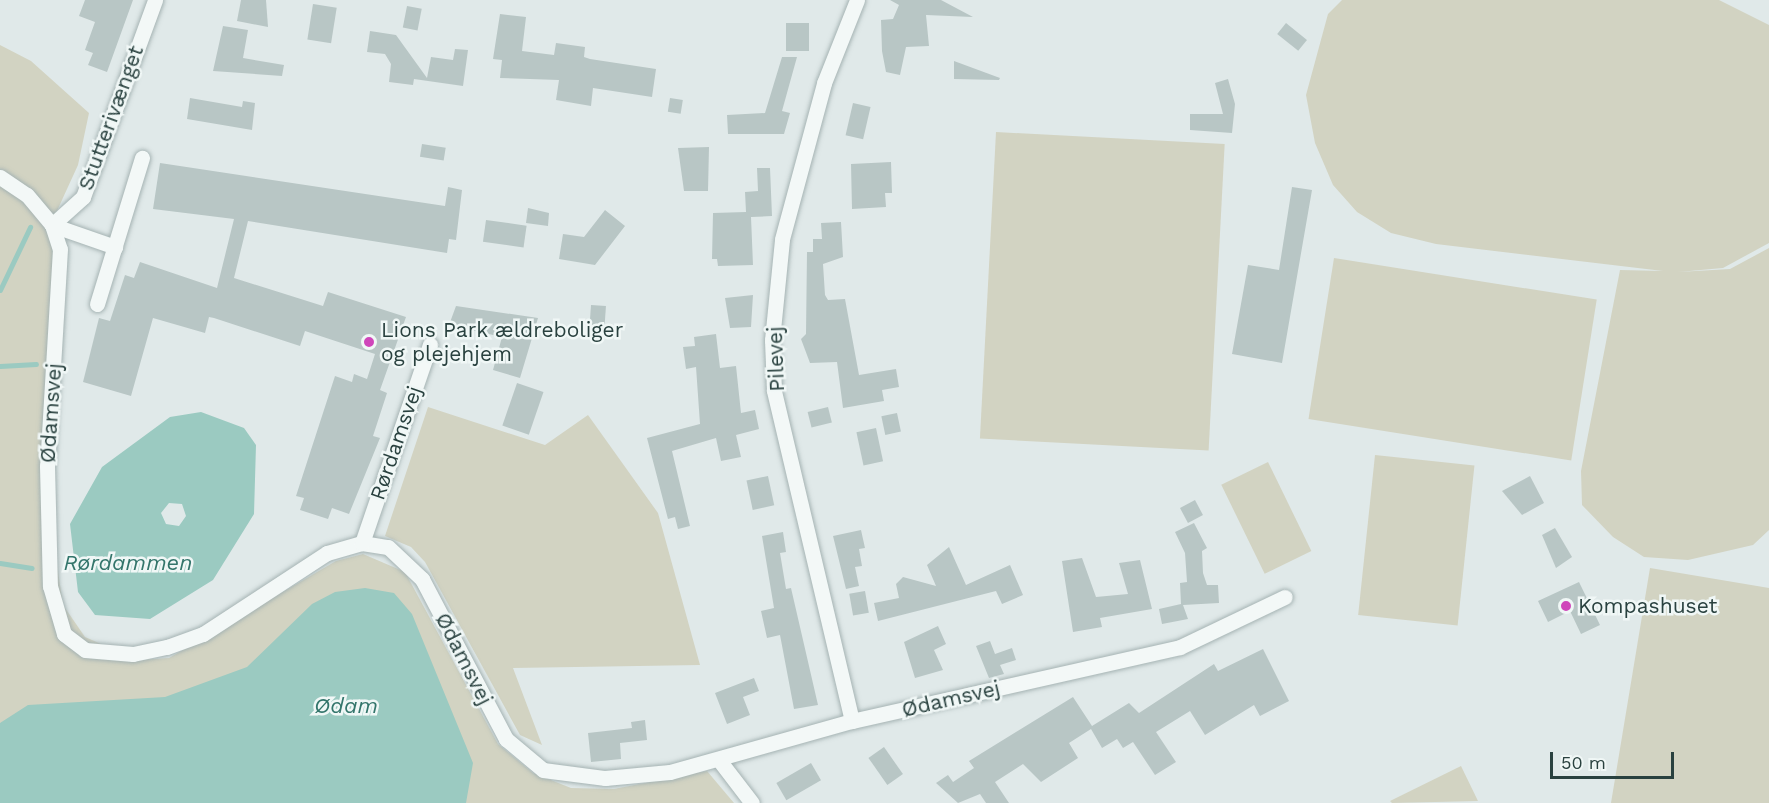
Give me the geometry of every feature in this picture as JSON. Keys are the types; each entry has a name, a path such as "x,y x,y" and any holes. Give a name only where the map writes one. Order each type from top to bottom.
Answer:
{"street":[{"name":"Stutterivænget","path":"52,225 83,197 155,0"},
{"name":"Pilevej","path":"852,721 774,390 772,340 782,239 824,83 857,0"},
{"path":"97,304 142,158"},
{"name":"Ødamsvej","path":"0,177 27,195 52,225 62,275 46,466 49,564 54,611 64,634 85,650 132,654 167,647 203,634 327,553 363,543 388,547 411,565 506,740 543,770 605,778 670,772 852,721 1180,646 1286,597"},
{"path":"52,225 115,247"},
{"name":"Rørdamsvej","path":"363,543 430,344"},
{"path":"719,760 752,803"}],"shaded area":[{"path":"1342,0 1719,0 1769,25 1769,243 1723,268 1678,272 1730,269 1769,248 1769,530 1753,545 1688,560 1644,557 1613,537 1582,505 1581,471 1620,270 1663,271 1436,244 1391,233 1357,212 1333,185 1315,143 1306,95 1328,14"},
{"path":"0,45 31,61 89,113 78,165 51,224 60,249 45,482 63,605 85,637 138,660 169,658 336,561 363,554 405,572 498,744 533,773 571,788 614,789 707,771 734,803 0,803"},
{"path":"996,132 1225,144 1209,451 980,439"},
{"path":"1334,258 1597,300 1571,461 1309,419"},
{"path":"428,407 545,445 588,415 658,513 700,665 513,668 542,745 520,735 425,562 411,547 385,536"},
{"path":"1375,455 1474,465 1458,626 1358,615"},
{"path":"1268,462 1311,551 1265,574 1221,485"},
{"path":"1650,568 1769,588 1769,803 1611,803"},
{"path":"1461,766 1478,801 1392,803 1390,801"}],"water":[{"name":"Rørdammen","path":"201,412 244,428 256,445 254,514 213,580 150,619 95,615 78,592 70,524 102,467 170,417","holes":["169,503 182,504 186,516 179,526 166,524 161,513"]},
{"name":"Ødam","path":"365,588 394,593 412,614 473,763 466,803 0,803 0,723 28,705 165,697 247,667 312,604 335,592"}],"building":[{"path":"85,0 133,0 107,72 88,65 93,53 85,50 95,22 79,16"},
{"path":"241,0 266,0 268,27 237,21"},
{"path":"890,0 941,0 973,17 926,15 929,46 906,47 900,75 886,72 882,51 881,20 893,19 899,5"},
{"path":"313,4 337,8 331,43 307,40"},
{"path":"407,6 422,9 418,30 403,28"},
{"path":"500,14 526,17 522,51 554,55 556,43 585,47 584,57 590,59 656,69 652,97 593,88 591,106 556,100 559,80 500,78 502,60 493,59"},
{"path":"786,23 809,23 809,51 786,51"},
{"path":"1286,23 1307,40 1298,51 1277,34"},
{"path":"223,26 248,30 243,58 284,65 282,76 213,71"},
{"path":"370,31 396,35 427,78 431,57 453,60 455,49 468,50 463,86 414,79 413,85 389,82 391,64 385,54 367,52"},
{"path":"782,57 797,57 782,111 790,113 784,134 728,134 727,115 765,113"},
{"path":"954,61 1000,78 999,80 954,79"},
{"path":"1228,79 1235,104 1232,133 1190,130 1190,114 1223,114 1215,83"},
{"path":"190,98 242,107 243,101 255,103 252,130 187,119"},
{"path":"670,98 683,100 681,114 668,112"},
{"path":"853,103 871,107 863,139 846,135"},
{"path":"422,144 446,148 444,161 420,157"},
{"path":"709,147 708,191 684,191 678,148"},
{"path":"891,162 892,193 885,193 886,207 852,209 851,164"},
{"name":"Lions Park ældreboliger og plejehjem","path":"160,163 445,206 448,187 462,190 456,240 449,239 447,253 248,221 234,278 323,306 328,292 406,317 380,390 387,393 373,436 380,438 349,514 332,508 328,519 300,510 304,498 296,496 335,376 352,382 354,374 367,379 375,354 305,331 300,346 209,317 205,333 153,318 131,396 83,382 99,318 110,321 125,275 134,278 140,262 217,288 234,219 153,209"},
{"path":"757,168 770,168 772,216 751,217 753,265 718,266 717,259 712,259 713,213 746,212 745,192 758,191"},
{"path":"1292,187 1312,190 1282,363 1232,354 1248,265 1279,270"},
{"path":"528,208 549,213 548,226 526,223"},
{"path":"605,210 625,226 595,265 559,259 563,234 584,237"},
{"path":"486,220 527,226 524,247 483,242"},
{"path":"841,222 843,257 823,264 825,295 828,300 845,299 859,375 896,369 899,387 882,390 884,401 843,408 837,362 810,363 801,339 806,334 807,252 813,252 813,239 822,239 821,223"},
{"path":"753,295 751,327 730,328 725,298"},
{"path":"591,305 606,306 604,328 589,327"},
{"path":"456,306 538,318 520,378 493,370 502,337 449,325"},
{"path":"716,334 720,368 736,366 741,413 755,410 759,429 736,435 741,457 721,461 716,438 672,451 690,526 678,529 675,517 668,519 647,438 700,424 696,367 686,369 683,347 695,346 694,337"},
{"path":"517,383 543,392 529,435 502,426"},
{"path":"828,407 832,423 811,428 808,412"},
{"path":"897,413 901,432 885,435 881,416"},
{"path":"876,428 883,461 864,465 856,432"},
{"path":"768,476 774,505 753,510 746,481"},
{"path":"1530,476 1544,503 1522,515 1502,491"},
{"path":"1195,500 1203,515 1188,523 1180,508"},
{"path":"1194,523 1207,548 1202,551 1203,573 1207,585 1218,585 1219,603 1183,605 1188,619 1162,624 1159,609 1181,604 1180,583 1187,582 1185,553 1175,532"},
{"path":"1555,528 1572,557 1556,568 1542,535"},
{"path":"861,530 865,548 859,549 862,566 855,567 859,586 846,589 833,536"},
{"path":"783,532 786,552 780,553 786,589 791,588 818,705 794,709 780,635 767,638 761,611 774,608 762,536"},
{"path":"949,547 966,585 1010,565 1023,595 1002,604 996,591 878,621 874,603 899,598 896,584 903,577 936,586 927,565"},
{"path":"1082,558 1096,597 1128,594 1119,563 1140,560 1152,609 1100,618 1102,627 1073,632 1062,561"},
{"name":"Kompashuset","path":"1579,582 1600,625 1581,634 1570,611 1548,622 1538,601"},
{"path":"865,591 869,613 853,615 849,594"},
{"path":"938,626 946,644 934,650 943,670 915,678 904,642"},
{"path":"990,641 995,654 1012,648 1016,660 1000,665 1004,674 989,678 976,646"},
{"path":"1263,649 1289,701 1260,716 1254,705 1205,735 1190,711 1156,732 1176,762 1155,775 1133,742 1123,748 1117,739 1102,748 1091,729 1069,743 1078,758 1041,782 1023,764 995,782 1009,803 986,803 980,794 958,803 936,783 948,775 953,782 974,768 969,761 1073,697 1092,726 1129,703 1139,713 1214,664 1218,671"},
{"path":"754,678 759,691 743,697 750,715 727,724 715,693"},
{"path":"645,720 647,740 620,743 621,759 591,762 588,733 632,728 631,722"},
{"path":"884,747 903,774 887,785 868,758"},
{"path":"811,763 821,780 786,800 776,783"}],"waterway":[{"path":"0,290 30,227"},
{"path":"0,366 36,364"},
{"path":"0,563 32,568"}],"place":[{"name":"Lions Park ældreboliger og plejehjem","path":"369,342"},
{"name":"Kompashuset","path":"1566,606"}]}
